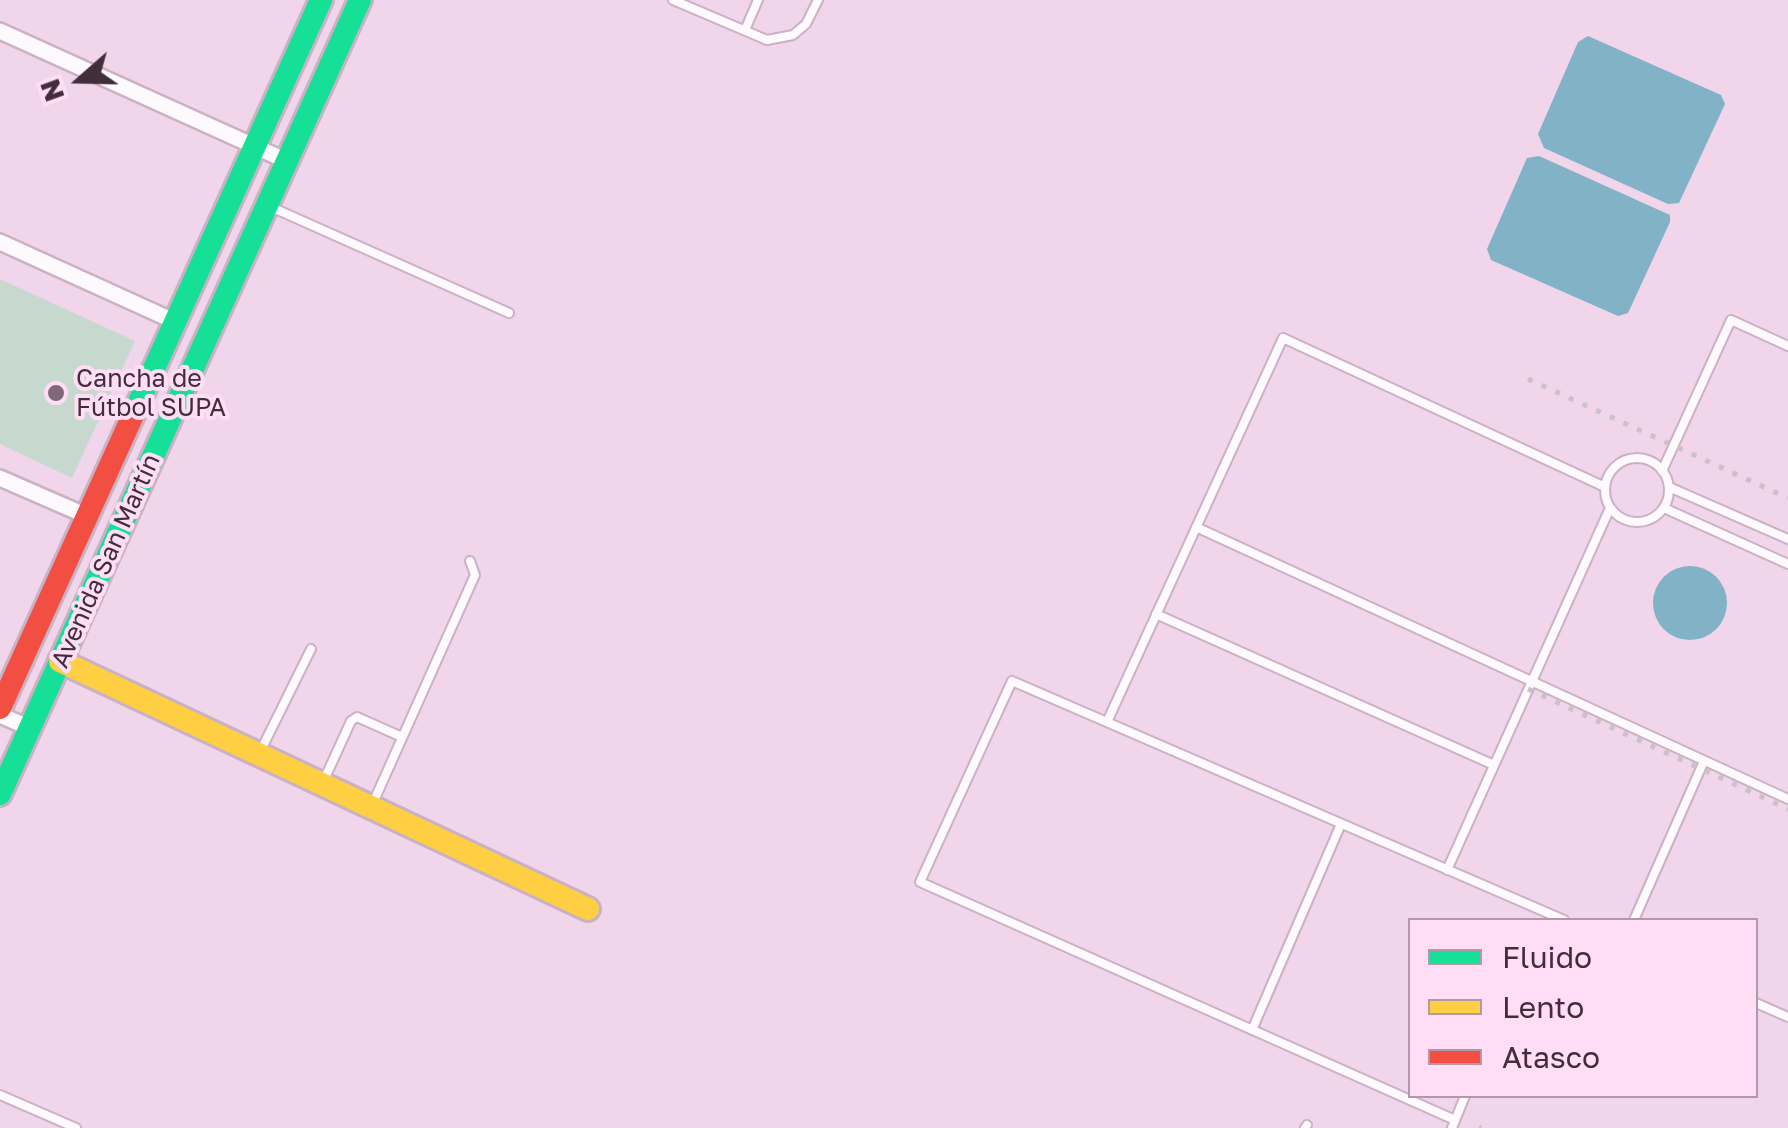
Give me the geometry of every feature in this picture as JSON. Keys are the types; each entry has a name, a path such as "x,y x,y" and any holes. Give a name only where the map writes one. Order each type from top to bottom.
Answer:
{"street":[{"name":"Avenida San Martín","path":"0,712 321,0"},
{"name":"Avenida San Martín","path":"0,794 30,728 70,666 267,206 360,0"},
{"path":"0,31 287,161"},
{"path":"0,242 176,322"},
{"path":"0,478 87,516"},
{"path":"70,666 588,909"},
{"path":"0,712 30,728"}],"lane":[{"path":"675,0 767,40 793,35 806,24 818,0"},
{"path":"744,30 758,0"},
{"path":"267,206 508,313"},
{"path":"1662,471 1731,320 1788,346"},
{"path":"1107,722 1283,338 1605,487"},
{"path":"1632,458 1652,462 1662,471 1669,487 1664,508 1657,516 1637,522 1617,516 1610,508 1605,487 1614,468 1632,458"},
{"path":"1669,487 1788,540"},
{"path":"1447,870 1610,508"},
{"path":"1664,508 1788,564"},
{"path":"1196,527 1788,799"},
{"path":"371,807 474,574 470,560"},
{"path":"1156,614 1494,766"},
{"path":"259,754 311,649"},
{"path":"1464,1098 1453,1124 920,882 1012,681 1559,918"},
{"path":"322,784 351,721 357,717 402,736"},
{"path":"1635,918 1704,761"},
{"path":"1252,1030 1341,824"},
{"path":"1537,918 1540,910"},
{"path":"1758,1004 1788,1017"},
{"path":"0,1095 76,1128"}],"path":[{"path":"70,666 290,215 389,0"}],"green space":[{"name":"Cancha de Fútbol SUPA","path":"0,279 135,341 72,478 0,444"}],"water":[{"path":"1588,36 1721,95 1725,104 1679,203 1668,204 1544,148 1538,134 1578,42"},
{"path":"1539,156 1670,215 1628,313 1618,316 1491,260 1487,249 1527,158"},
{"path":"1690,566 1716,577 1727,603 1716,629 1690,640 1664,629 1653,603 1664,577"}],"railway":[{"path":"1528,379 1788,498"},
{"path":"1528,689 1788,809"}],"traffic: fast":[{"path":"133,415 321,0"},
{"path":"0,794 360,0"}],"traffic: slow":[{"path":"60,661 588,909"}],"traffic: jam":[{"path":"0,708 133,415"}],"place":[{"name":"Cancha de Fútbol SUPA","path":"56,393"}]}
